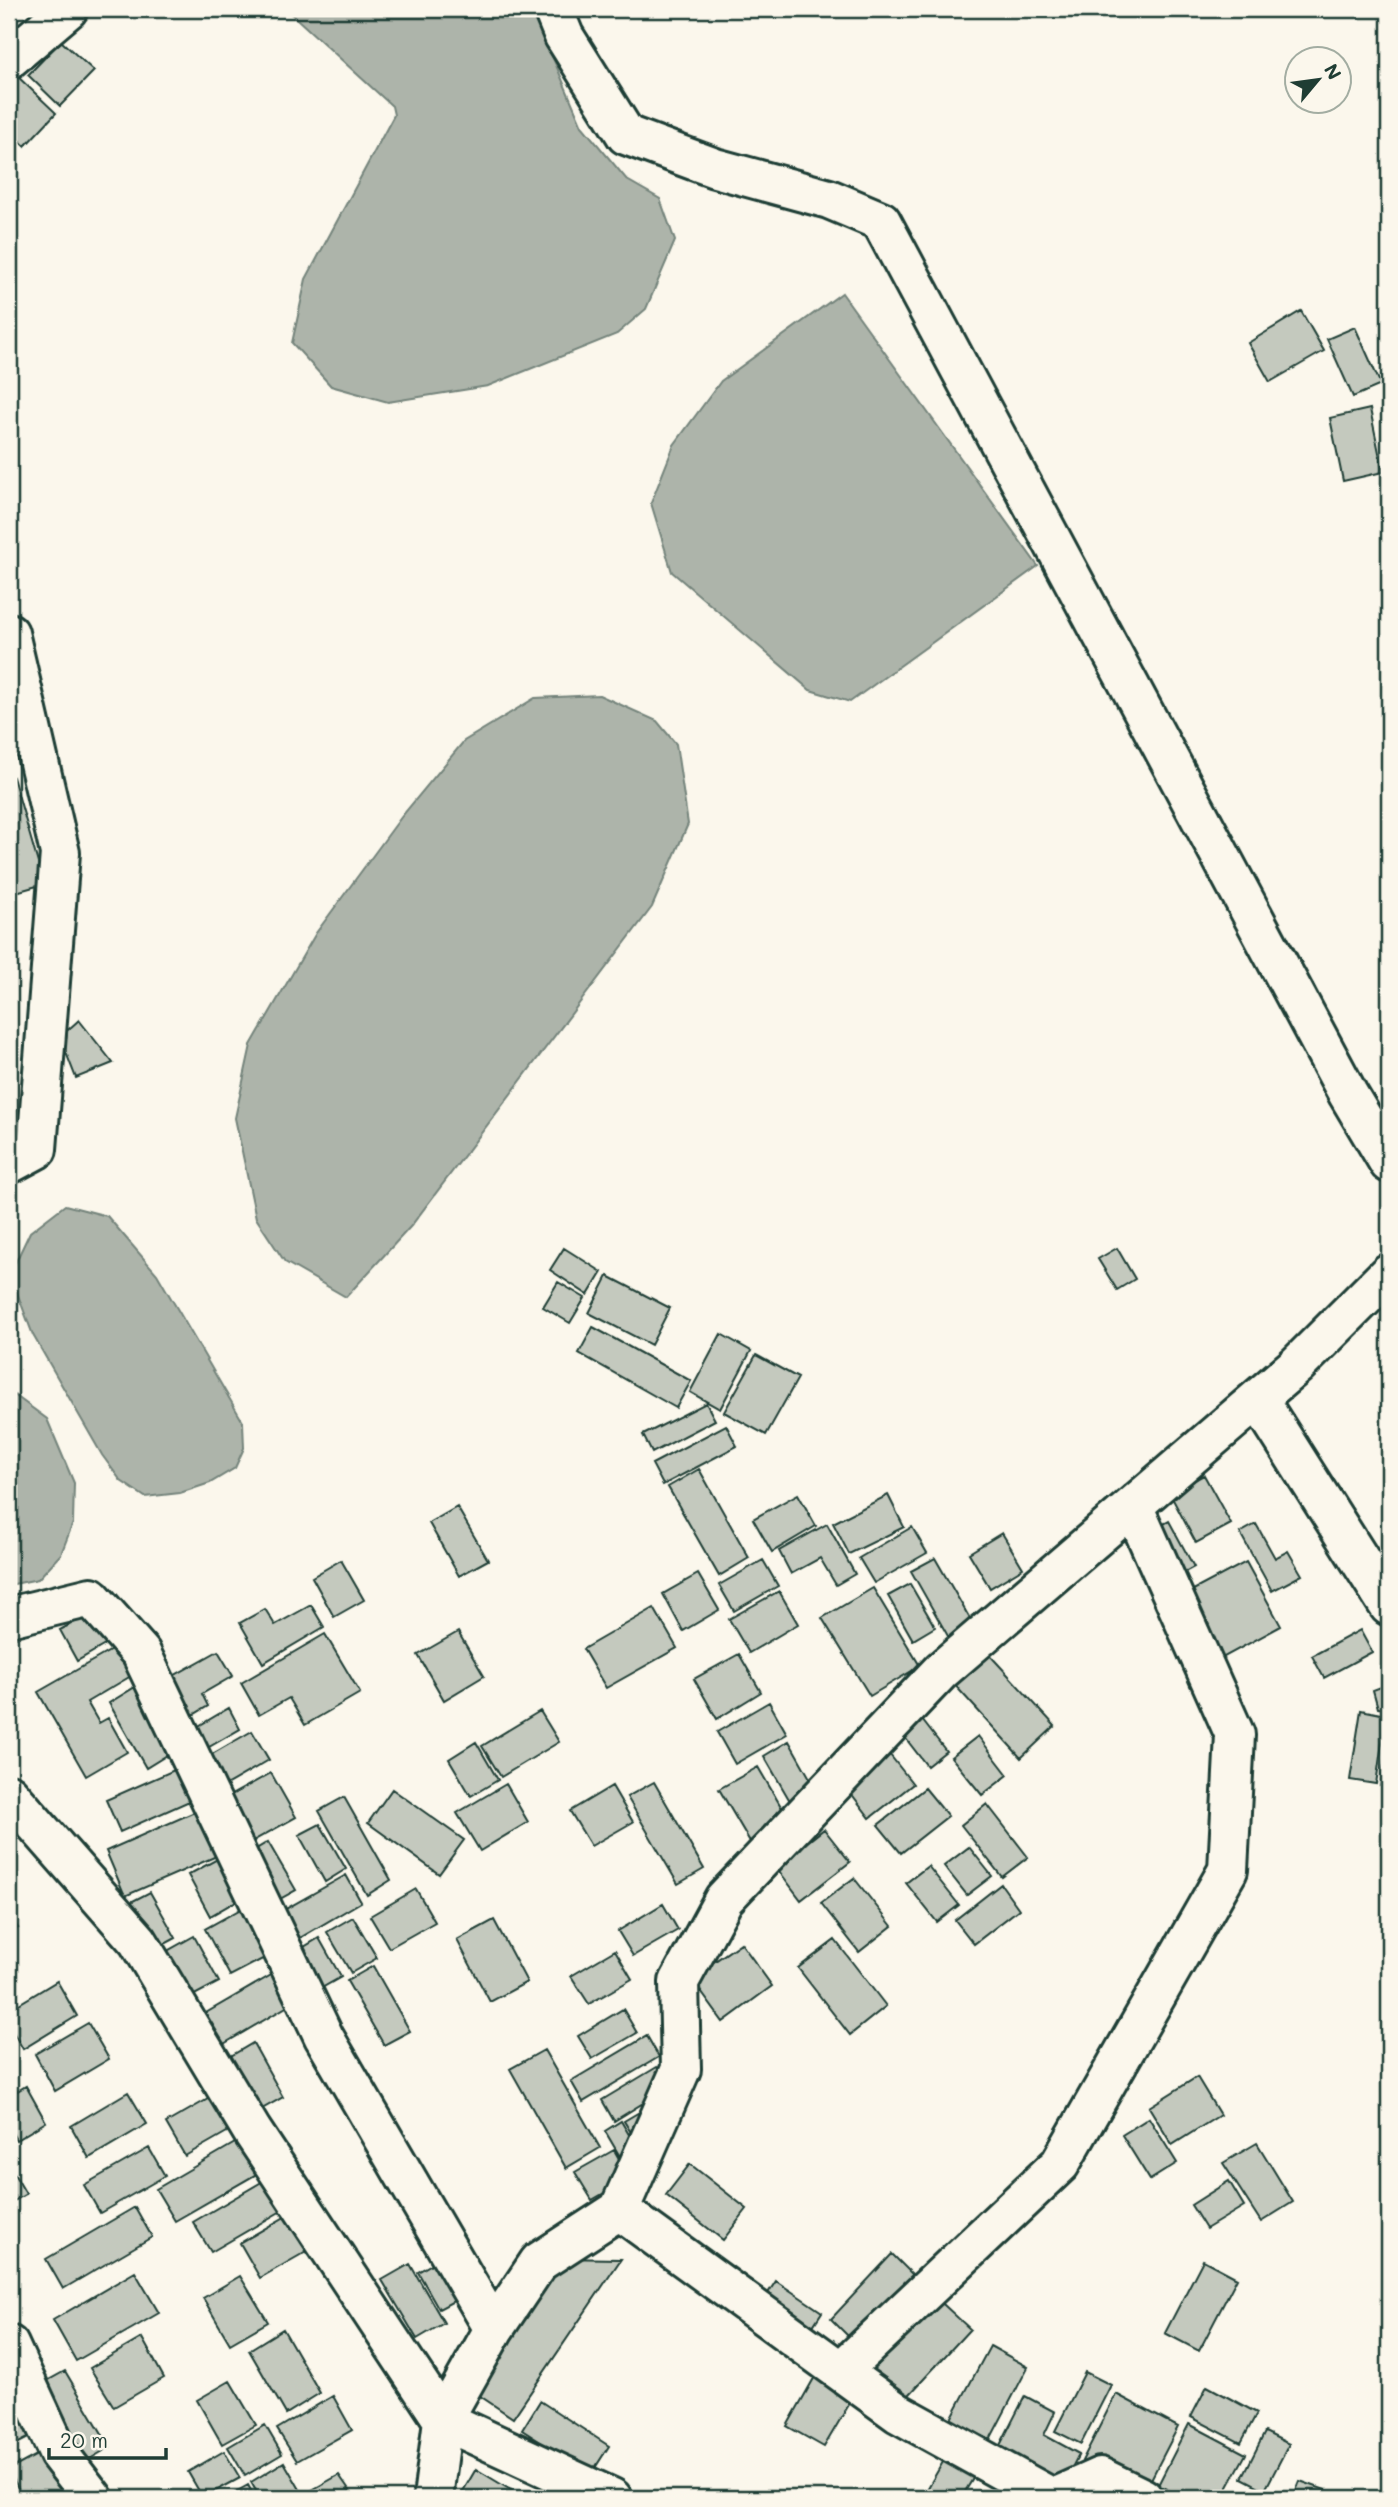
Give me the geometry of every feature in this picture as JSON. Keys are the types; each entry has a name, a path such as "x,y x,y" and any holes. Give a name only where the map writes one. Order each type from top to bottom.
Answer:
{"street":[{"path":"9,59 68,9"},
{"path":"553,9 564,36 626,135 715,168 829,199 881,221 1349,1094 1389,1163"},
{"path":"9,633 60,853 37,1149 9,1164"},
{"path":"433,2498 443,2420 494,2329 539,2262 619,2210 681,2069 679,1982 724,1899 942,1670 1297,1365 1389,1273"},
{"path":"1258,1399 1389,1606"},
{"path":"841,2371 1060,2164 1228,1870 1235,1735 1133,1506"},
{"path":"9,1617 91,1597 141,1653 324,2036 494,2329"},
{"path":"9,1794 138,1941 252,2131 443,2420 612,2498"},
{"path":"619,2210 898,2413 1053,2498 1100,2477 1143,2498"},
{"path":"9,2345 59,2454 93,2498"}],"shaded area":[{"path":"286,9 532,9 582,126 627,180 660,199 675,241 646,309 617,334 488,386 388,402 331,386 292,343 306,279 394,115 392,106"},
{"path":"842,293 1038,566 850,702 810,690 672,572 651,503 674,445 721,381"},
{"path":"599,695 657,721 676,744 688,824 652,907 411,1226 346,1297 285,1262 256,1218 235,1118 251,1045 316,933 402,816 464,741 535,698"},
{"path":"65,1205 107,1216 157,1274 243,1422 244,1448 235,1468 210,1483 180,1493 145,1497 121,1481 102,1455 33,1335 10,1274 30,1232"},
{"path":"9,1391 47,1419 74,1483 73,1523 61,1554 38,1579 9,1585"}],"building":[{"path":"61,41 94,71 60,106 28,75"},
{"path":"15,74 56,113 25,146 9,131 9,81"},
{"path":"1301,311 1324,351 1270,382 1248,343"},
{"path":"1355,327 1381,385 1353,397 1327,339"},
{"path":"1370,409 1383,472 1343,481 1330,418"},
{"path":"13,777 44,884 9,894 9,779"},
{"path":"79,1020 113,1063 76,1078 60,1037"},
{"path":"564,1248 602,1272 588,1295 550,1270"},
{"path":"1117,1248 1135,1279 1117,1290 1098,1259"},
{"path":"608,1276 670,1308 651,1345 589,1313"},
{"path":"558,1282 585,1298 570,1323 543,1307"},
{"path":"593,1327 691,1381 676,1408 579,1353"},
{"path":"721,1334 751,1351 720,1409 690,1392"},
{"path":"756,1355 798,1378 766,1435 724,1412"},
{"path":"706,1403 715,1420 652,1453 643,1435"},
{"path":"726,1425 737,1446 663,1485 652,1464"},
{"path":"699,1469 749,1558 719,1576 668,1487"},
{"path":"1204,1475 1231,1524 1196,1543 1170,1494"},
{"path":"798,1494 816,1526 772,1552 753,1519"},
{"path":"888,1495 904,1527 849,1554 833,1523"},
{"path":"457,1507 488,1560 459,1576 429,1523"},
{"path":"1169,1521 1194,1567 1172,1579 1147,1533"},
{"path":"827,1524 855,1574 836,1585 820,1558 791,1574 779,1551"},
{"path":"1256,1524 1275,1558 1288,1551 1302,1575 1272,1591 1240,1533"},
{"path":"912,1527 927,1553 874,1583 859,1558"},
{"path":"1002,1533 1023,1568 990,1588 969,1553"},
{"path":"935,1558 973,1624 949,1638 911,1571"},
{"path":"341,1560 364,1600 334,1617 312,1577"},
{"path":"763,1560 778,1586 734,1611 719,1585"},
{"path":"1246,1562 1281,1626 1215,1662 1180,1597"},
{"path":"698,1574 719,1610 683,1631 663,1594"},
{"path":"910,1584 935,1627 913,1640 888,1596"},
{"path":"873,1588 920,1666 870,1696 822,1618"},
{"path":"779,1591 798,1624 749,1653 729,1619"},
{"path":"311,1605 324,1627 263,1663 240,1623 265,1609 275,1625"},
{"path":"654,1608 677,1648 606,1688 583,1649"},
{"path":"93,1612 110,1642 77,1661 60,1630"},
{"path":"1360,1630 1372,1652 1324,1678 1312,1656"},
{"path":"458,1632 484,1676 444,1700 418,1655"},
{"path":"325,1634 360,1693 305,1725 289,1698 259,1715 241,1683"},
{"path":"115,1648 131,1676 87,1702 99,1723 108,1718 127,1752 86,1776 38,1692"},
{"path":"218,1651 233,1676 202,1694 208,1706 183,1721 161,1683"},
{"path":"987,1652 1055,1726 1021,1758 953,1683"},
{"path":"739,1654 761,1692 717,1719 694,1679"},
{"path":"1389,1684 1389,1709 1378,1708 1373,1690"},
{"path":"135,1687 172,1752 146,1768 109,1703"},
{"path":"769,1702 787,1734 735,1764 717,1732"},
{"path":"229,1708 240,1729 197,1754 185,1734"},
{"path":"1361,1710 1386,1715 1376,1784 1350,1780"},
{"path":"540,1711 559,1742 501,1777 482,1746"},
{"path":"919,1716 946,1751 927,1766 900,1731"},
{"path":"252,1731 269,1760 212,1793 195,1764"},
{"path":"978,1736 1008,1775 982,1795 951,1757"},
{"path":"1389,1737 1389,1788 1380,1786"},
{"path":"789,1741 815,1787 790,1801 764,1756"},
{"path":"476,1742 498,1780 471,1796 449,1759"},
{"path":"890,1755 913,1784 870,1818 847,1788"},
{"path":"181,1767 194,1799 120,1832 106,1800"},
{"path":"758,1767 793,1827 755,1850 719,1789"},
{"path":"271,1773 296,1817 242,1847 217,1803"},
{"path":"654,1782 704,1869 678,1884 627,1797"},
{"path":"506,1784 528,1822 480,1851 457,1813"},
{"path":"612,1786 633,1822 591,1846 570,1811"},
{"path":"925,1788 948,1816 901,1853 878,1825"},
{"path":"392,1789 464,1840 439,1874 368,1823"},
{"path":"344,1797 391,1880 367,1895 319,1811"},
{"path":"987,1804 1028,1857 1002,1877 961,1825"},
{"path":"199,1810 219,1855 125,1896 106,1851"},
{"path":"320,1824 346,1869 325,1882 299,1835"},
{"path":"824,1829 850,1862 801,1900 776,1867"},
{"path":"268,1842 296,1890 271,1904 243,1857"},
{"path":"969,1847 992,1876 967,1895 944,1866"},
{"path":"221,1857 243,1897 210,1916 188,1875"},
{"path":"928,1866 959,1905 937,1922 906,1883"},
{"path":"346,1875 361,1902 293,1942 277,1914"},
{"path":"854,1878 892,1926 859,1952 821,1903"},
{"path":"1001,1884 1019,1909 974,1944 955,1920"},
{"path":"416,1889 435,1922 389,1948 370,1916"},
{"path":"150,1892 176,1938 152,1951 127,1904"},
{"path":"663,1904 678,1930 633,1956 618,1931"},
{"path":"248,1905 274,1953 230,1976 205,1929"},
{"path":"9,1912 18,1928 9,1933"},
{"path":"353,1917 377,1958 351,1973 327,1932"},
{"path":"494,1920 527,1982 490,2002 457,1940"},
{"path":"194,1936 219,1982 187,1999 162,1954"},
{"path":"319,1938 341,1977 311,1994 289,1956"},
{"path":"835,1940 886,2006 850,2035 798,1968"},
{"path":"741,1943 772,1986 723,2022 691,1978"},
{"path":"615,1950 632,1979 589,2004 571,1976"},
{"path":"373,1966 410,2031 384,2045 347,1981"},
{"path":"280,1970 298,2000 222,2045 204,2014"},
{"path":"57,1981 77,2016 23,2049 9,2025 9,2010"},
{"path":"623,2009 637,2033 592,2059 578,2036"},
{"path":"88,2023 109,2059 55,2091 35,2054"},
{"path":"647,2036 659,2057 583,2102 571,2081"},
{"path":"253,2043 283,2097 255,2113 224,2060"},
{"path":"544,2050 600,2148 566,2168 510,2069"},
{"path":"657,2067 669,2087 614,2121 602,2100"},
{"path":"1197,2077 1220,2115 1172,2145 1149,2107"},
{"path":"26,2086 46,2122 16,2140 9,2127 9,2096"},
{"path":"128,2092 147,2124 89,2158 71,2126"},
{"path":"215,2095 234,2128 185,2156 166,2123"},
{"path":"641,2111 650,2126 633,2136 624,2121"},
{"path":"1149,2118 1177,2163 1150,2180 1122,2135"},
{"path":"621,2121 641,2155 625,2165 605,2131"},
{"path":"247,2136 267,2168 175,2221 156,2189"},
{"path":"1257,2143 1293,2202 1261,2222 1223,2163"},
{"path":"149,2148 165,2176 100,2213 84,2185"},
{"path":"614,2150 630,2178 592,2200 575,2172"},
{"path":"690,2164 747,2209 723,2240 666,2195"},
{"path":"9,2165 26,2194 9,2204"},
{"path":"265,2180 283,2210 211,2252 193,2222"},
{"path":"1229,2181 1244,2206 1206,2229 1191,2205"},
{"path":"135,2207 152,2237 63,2289 46,2259"},
{"path":"295,2211 316,2246 260,2278 240,2243"},
{"path":"892,2254 918,2280 857,2345 831,2319"},
{"path":"442,2258 463,2296 439,2309 418,2272"},
{"path":"553,2258 621,2259 513,2418 474,2392"},
{"path":"1203,2260 1237,2278 1199,2351 1165,2333"},
{"path":"410,2264 444,2323 417,2339 382,2280"},
{"path":"135,2272 159,2313 76,2361 53,2320"},
{"path":"240,2276 268,2322 230,2344 203,2298"},
{"path":"776,2281 822,2312 805,2338 759,2307"},
{"path":"931,2293 970,2329 898,2407 859,2371"},
{"path":"283,2329 320,2393 286,2414 249,2350"},
{"path":"142,2338 164,2378 114,2407 90,2368"},
{"path":"990,2346 1028,2367 984,2451 945,2430"},
{"path":"65,2371 110,2447 83,2463 38,2386"},
{"path":"1085,2372 1111,2385 1081,2444 1055,2431"},
{"path":"817,2373 854,2396 824,2447 787,2426"},
{"path":"230,2381 256,2425 222,2444 197,2400"},
{"path":"9,2384 36,2434 9,2448"},
{"path":"1207,2386 1257,2413 1241,2443 1191,2417"},
{"path":"1116,2394 1178,2427 1144,2493 1082,2461"},
{"path":"333,2396 352,2430 297,2461 277,2429"},
{"path":"1025,2396 1055,2412 1044,2435 1079,2454 1060,2491 994,2457"},
{"path":"540,2401 609,2446 591,2474 522,2430"},
{"path":"1189,2424 1246,2454 1222,2498 1184,2498 1158,2485"},
{"path":"265,2425 282,2454 245,2476 228,2447"},
{"path":"1265,2432 1289,2444 1265,2490 1242,2478"},
{"path":"44,2451 65,2489 48,2498 23,2498 9,2470"},
{"path":"224,2451 240,2478 203,2498 188,2472"},
{"path":"947,2455 977,2472 961,2498 922,2498"},
{"path":"284,2462 305,2498 260,2498 251,2482"},
{"path":"476,2469 524,2498 459,2498"},
{"path":"339,2475 355,2498 317,2498 312,2490"},
{"path":"1300,2481 1342,2496 1293,2498"},
{"path":"248,2485 255,2498 225,2498"}]}
